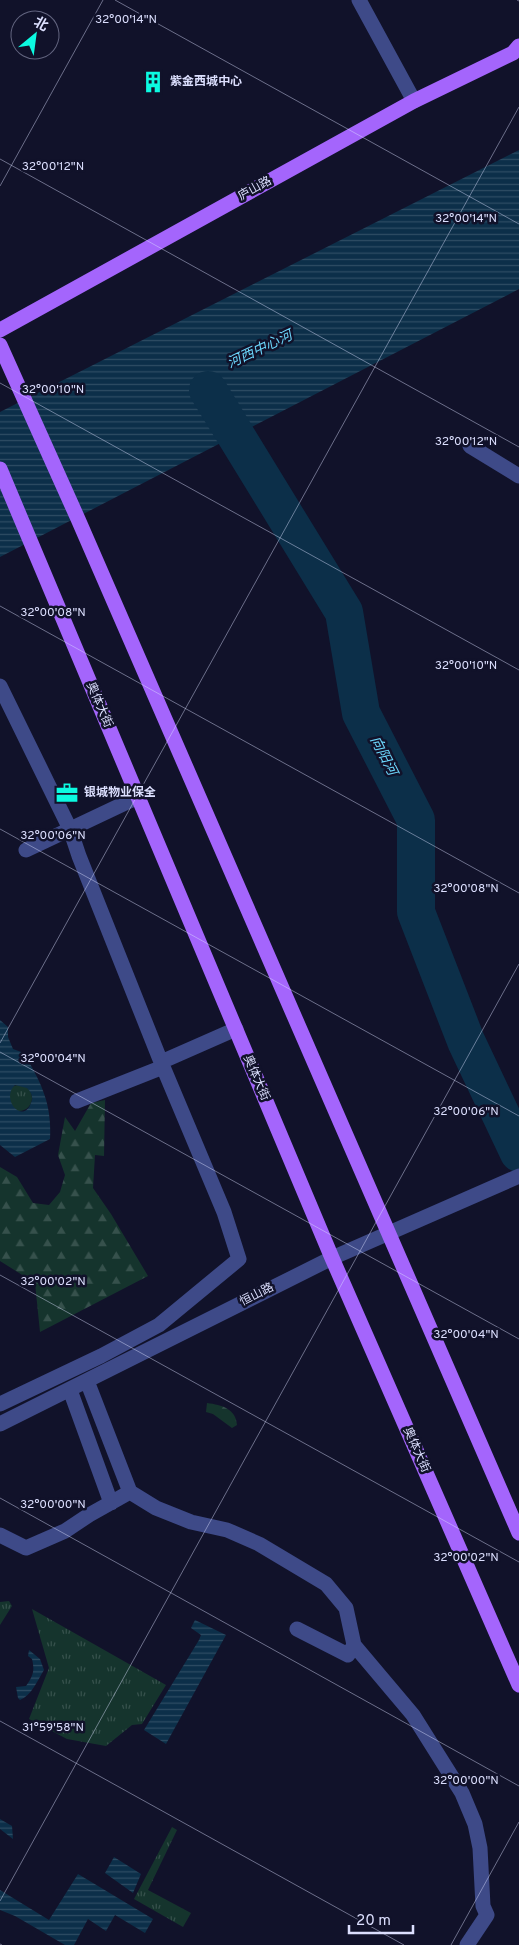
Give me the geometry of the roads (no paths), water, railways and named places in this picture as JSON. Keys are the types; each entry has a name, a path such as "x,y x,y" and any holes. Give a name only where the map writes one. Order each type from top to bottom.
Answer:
{"main road":[{"name":"庐山路","path":"0,330 414,101 517,50"},
{"path":"0,345 78,518 519,1532"},
{"name":"奥体大街","path":"0,469 332,1258 519,1685"}],"street":[{"path":"360,0 414,101"},
{"path":"470,446 519,476"},
{"path":"0,686 70,829 78,856 162,1065 224,1212 239,1259 159,1325 101,1356 0,1404"},
{"path":"26,850 138,797"},
{"path":"77,1101 162,1065 236,1029"},
{"name":"恒山路","path":"0,1424 332,1258 519,1176"},
{"path":"87,1381 130,1492 156,1508 191,1522 226,1530 259,1544 326,1584 346,1608 354,1645 413,1715 458,1787 475,1824 480,1848 483,1906 487,1915 468,1945"},
{"path":"70,1390 111,1503"},
{"path":"0,1535 26,1548 65,1531 130,1492"},
{"path":"297,1629 348,1655 354,1645"}],"water":[{"name":"河西中心河","path":"519,150 519,289 0,557 0,412"},
{"path":"0,1020 8,1027 8,1037 13,1049 24,1053 36,1074 47,1104 50,1139 15,1157 0,1145","holes":["15,1085 27,1088 32,1095 32,1101 27,1109 18,1111 11,1103 11,1091"]},
{"path":"195,1620 226,1635 166,1744 144,1730 199,1640 201,1635 191,1628"},
{"path":"29,1650 40,1659 44,1670 31,1691 20,1700 16,1687 26,1686 33,1673 32,1659 28,1656"},
{"path":"0,1819 12,1826 13,1839 0,1829"},
{"path":"114,1857 141,1874 133,1893 105,1873"},
{"path":"78,1874 153,1919 145,1933 115,1915 106,1931 88,1919 74,1945 65,1945 15,1916 0,1910 0,1890 49,1920"}],"waterway":[{"name":"向阳河","path":"208,390 344,612 361,713 416,820 416,912 466,1041 519,1153"}],"place":[{"name":"紫金西城中心","path":"153,82"},
{"name":"银城物业保全","path":"67,793"}]}
